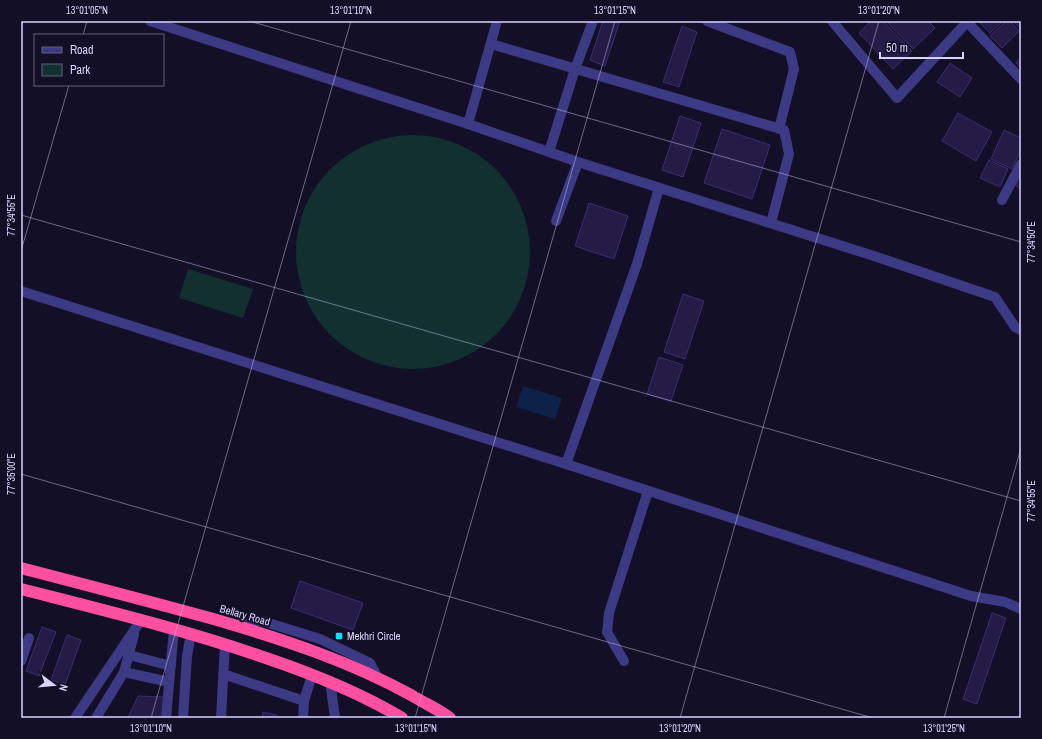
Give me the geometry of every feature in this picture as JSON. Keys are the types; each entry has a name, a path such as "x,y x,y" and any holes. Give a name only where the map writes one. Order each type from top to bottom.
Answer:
{"highway":[{"name":"Bellary Road","path":"21,568 235,626 318,652 378,678 450,718"},
{"path":"21,589 138,624 174,629 225,644 330,681 402,718"}],"street":[{"path":"150,21 995,297 1015,326 1021,330"},
{"path":"468,124 497,21"},
{"path":"549,152 575,68 593,21"},
{"path":"707,21 790,52 794,69 779,129"},
{"path":"832,21 897,98 968,21 1021,79"},
{"path":"491,44 784,130 789,154 771,223"},
{"path":"556,221 578,162"},
{"path":"1002,200 1021,164"},
{"path":"566,464 637,264 659,188"},
{"path":"21,291 566,464 971,596 1005,602 1021,609"},
{"path":"624,661 607,632 609,613 648,491"},
{"path":"96,718 124,672 138,624"},
{"path":"75,718 138,624"},
{"path":"166,718 174,629"},
{"path":"183,718 187,656 191,634"},
{"path":"21,661 29,638"},
{"path":"221,718 225,644"},
{"path":"129,655 171,666"},
{"path":"124,672 169,682"},
{"path":"223,674 304,701"},
{"path":"303,718 304,701 312,675"},
{"path":"330,681 335,718"}],"green space":[{"path":"413,135 436,137 458,144 478,155 496,169 510,187 521,207 528,229 530,252 528,275 521,297 510,317 496,335 478,349 458,360 436,367 413,369 390,367 368,360 348,349 330,335 316,317 305,297 298,275 296,252 298,229 305,207 316,187 330,169 348,155 368,144 390,137"},
{"path":"188,269 253,289 243,318 179,298"}],"water":[{"path":"523,386 562,398 555,419 516,407"}],"building":[{"path":"603,21 620,21 605,66 590,60"},
{"path":"871,21 883,21 912,51 893,69 859,33"},
{"path":"886,21 928,21 935,28 913,49"},
{"path":"978,21 1003,21 990,33"},
{"path":"1006,21 1010,21 1019,31 1002,48 990,36"},
{"path":"1013,21 1021,21 1021,28 1020,28"},
{"path":"682,26 697,32 679,87 663,82"},
{"path":"1021,57 1021,68 1016,63"},
{"path":"950,63 972,78 960,97 937,82"},
{"path":"958,113 992,132 976,161 942,141"},
{"path":"680,116 701,123 683,177 662,170"},
{"path":"722,129 770,145 752,199 704,183"},
{"path":"1004,130 1021,138 1021,150 1012,169 991,159"},
{"path":"989,160 1008,169 1000,187 980,178"},
{"path":"1021,171 1021,189 1013,184"},
{"path":"589,203 628,216 614,259 575,246"},
{"path":"683,294 704,301 685,359 664,352"},
{"path":"659,357 683,365 671,401 647,394"},
{"path":"300,581 363,603 353,630 291,608"},
{"path":"992,613 1006,618 977,704 963,699"},
{"path":"42,627 56,632 39,676 26,671"},
{"path":"67,635 81,640 65,685 51,680"},
{"path":"138,696 164,697 163,718 128,718"},
{"path":"263,712 277,715 277,718 262,718"}],"place":[{"name":"Mekhri Circle","path":"339,636"}]}
